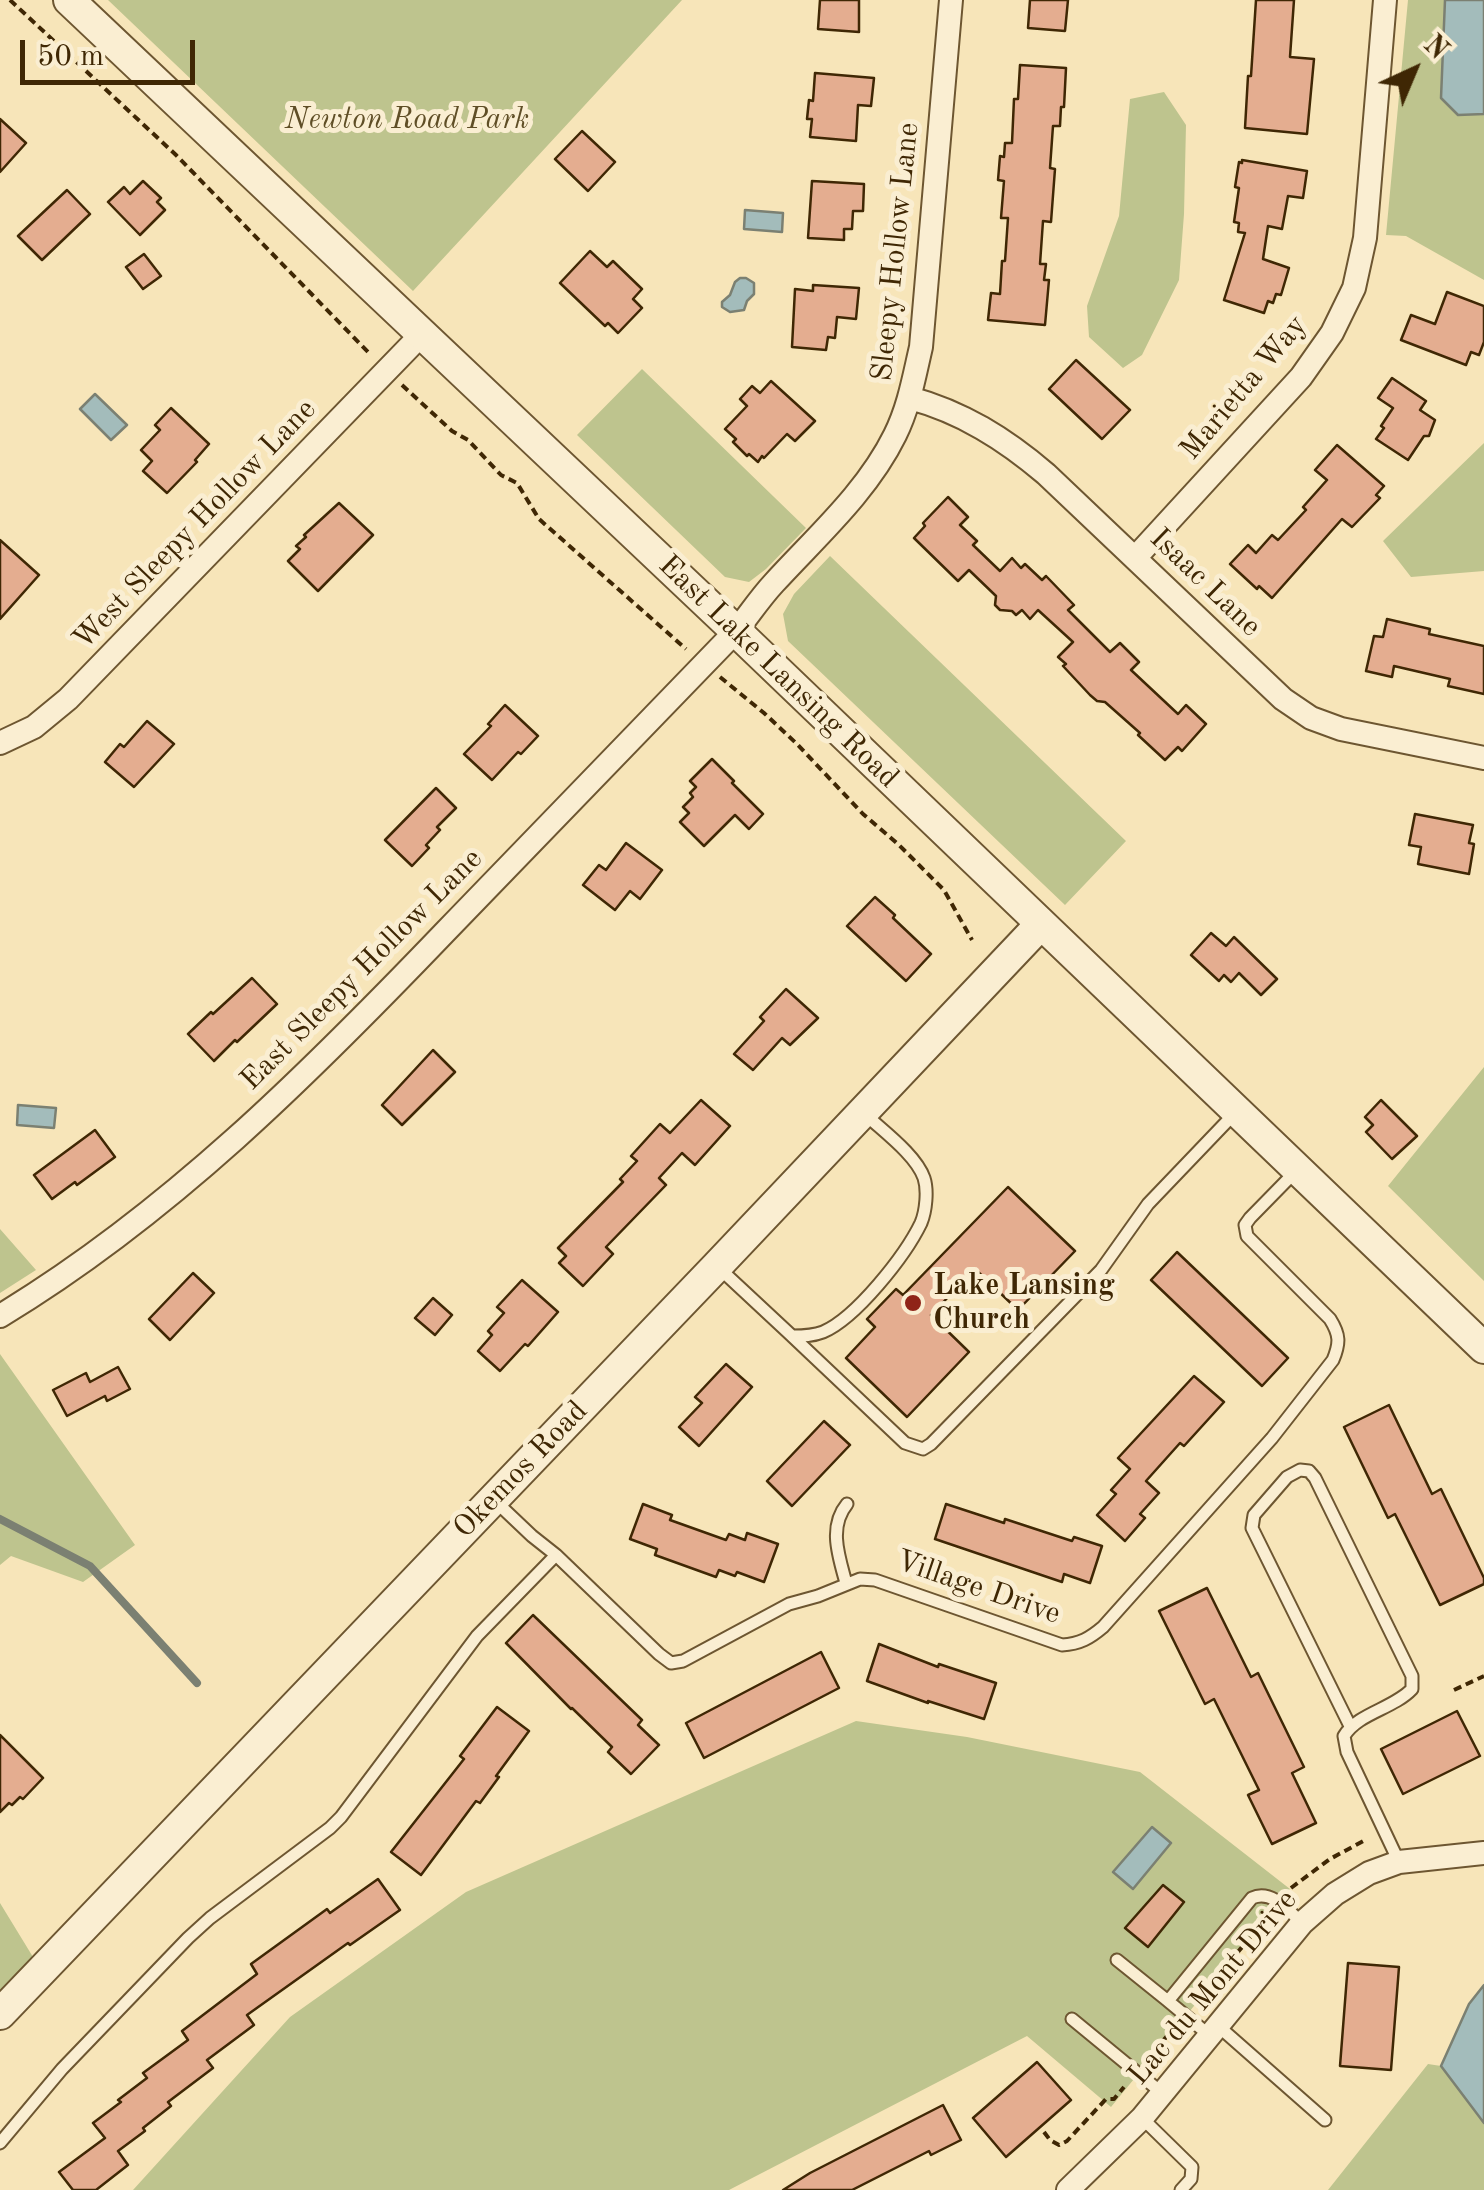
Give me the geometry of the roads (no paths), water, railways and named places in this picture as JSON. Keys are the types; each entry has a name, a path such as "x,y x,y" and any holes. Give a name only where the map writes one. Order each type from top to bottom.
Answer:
{"street":[{"name":"East Lake Lansing Road","path":"69,0 736,631 1484,1348"},
{"name":"Sleepy Hollow Lane","path":"736,631 771,586 868,480 894,436 910,398 922,347 928,293 950,0"},
{"name":"Marietta Way","path":"1135,558 1301,378 1332,333 1354,288 1366,238 1385,0"},
{"name":"West Sleepy Hollow Lane","path":"0,742 34,726 68,699 422,335"},
{"name":"Isaac Lane","path":"910,398 939,406 985,428 1018,450 1283,699 1310,718 1342,729 1484,758"},
{"name":"East Sleepy Hollow Lane","path":"0,1316 117,1238 274,1102 374,1006 736,631"},
{"name":"Okemos Road","path":"0,2014 1040,925"},
{"name":"Lac du Mont Drive","path":"1068,2190 1142,2118 1302,1922 1335,1894 1369,1873 1400,1862 1484,1853"}],"lane":[{"path":"792,1336 825,1332 857,1308 891,1269 922,1222 924,1178 914,1161 863,1112"},
{"path":"716,1266 905,1443 923,1448 1101,1270 1148,1204 1236,1112"},
{"name":"Village Drive","path":"493,1498 671,1663 684,1661 789,1604 860,1579 874,1580 1062,1644 1090,1638 1272,1438 1333,1360 1339,1346 1338,1332 1330,1320 1247,1236 1245,1225 1250,1218 1298,1170"},
{"path":"1350,1726 1252,1528 1254,1515 1287,1477 1300,1470 1309,1471 1315,1478 1412,1676 1412,1688 1402,1699 1350,1726 1344,1736 1347,1752 1400,1862"},
{"path":"846,1583 836,1528 838,1515 847,1504"},
{"path":"0,2144 62,2070 188,1938 342,1817 477,1636 556,1555"},
{"path":"1168,2002 1252,1898 1259,1895 1279,1902 1302,1922"},
{"path":"1118,1960 1184,2015 1213,2030 1325,2120"},
{"path":"1072,2018 1162,2093"},
{"path":"1142,2118 1192,2167 1191,2179 1181,2190"}],"water":[{"path":"1445,0 1484,0 1484,114 1458,115 1441,98"},
{"path":"745,210 783,213 782,232 744,229"},
{"path":"740,278 754,283 754,294 744,310 730,312 722,307 722,302"},
{"path":"95,394 127,425 111,440 80,409"},
{"path":"18,1105 56,1108 54,1128 17,1125"},
{"path":"1152,1827 1171,1843 1133,1889 1113,1872"},
{"path":"1484,1985 1484,2123 1441,2066 1469,2004"}],"waterway":[{"path":"0,1519 90,1566 197,1683"}],"place":[{"name":"Lake Lansing Church","path":"913,1303"}],"park label":[{"name":"Newton Road Park","path":"407,120"}]}
